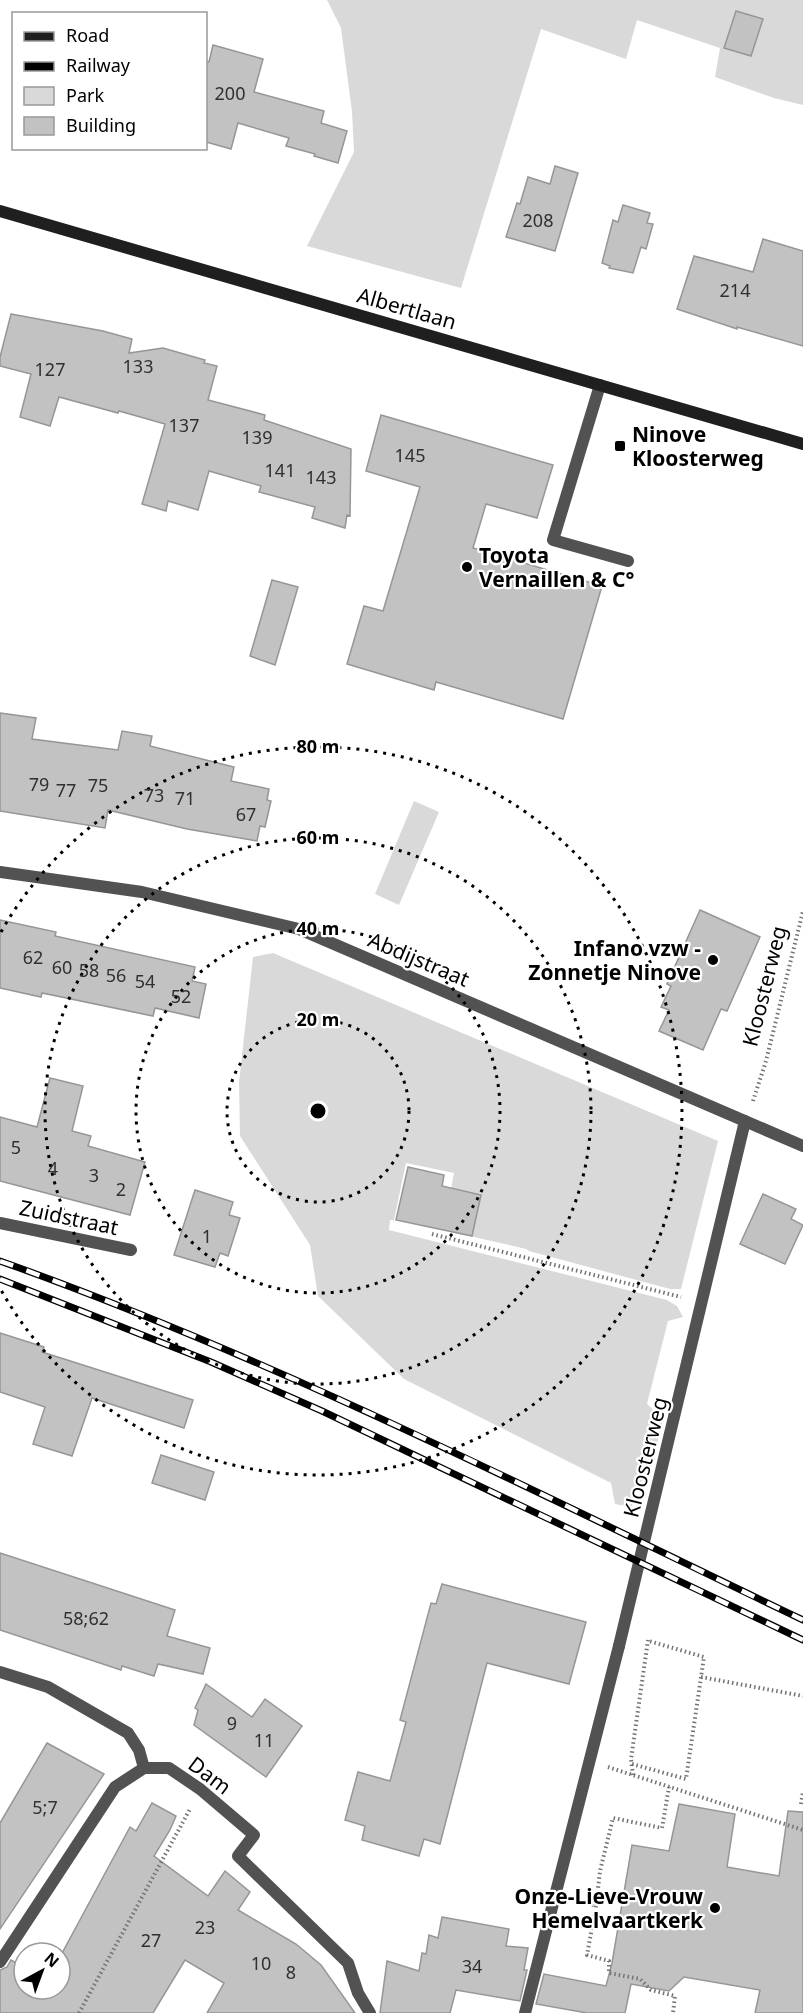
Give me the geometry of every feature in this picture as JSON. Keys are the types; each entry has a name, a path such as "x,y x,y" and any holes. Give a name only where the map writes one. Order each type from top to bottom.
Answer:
{"main road":[{"name":"Albertlaan","path":"0,211 803,444"}],"street":[{"path":"600,385 553,540 628,561"},
{"name":"Abdijstraat","path":"0,872 142,892 298,929 803,1146"},
{"name":"Kloosterweg","path":"525,2013 619,1646 745,1121"},
{"name":"Zuidstraat","path":"0,1223 131,1250"},
{"path":"0,1672 48,1687 128,1733 139,1750 144,1767 115,1787 0,1962"},
{"name":"Dam","path":"144,1767 169,1768 200,1790 254,1835 238,1856 348,1963 357,1994 370,2013"}],"path":[{"name":"Kloosterweg","path":"745,1121 766,1061 803,911"},
{"path":"432,1234 702,1303"},
{"path":"628,1609 649,1641 704,1657 686,1779 632,1764"},
{"path":"633,1775 631,1759 649,1641"},
{"path":"701,1677 803,1696"},
{"path":"590,1761 803,1830"},
{"path":"669,1787 662,1828 613,1818 600,1871 587,1955 609,1961 609,1973 640,1979 651,1990 675,1996 673,2013"},
{"path":"79,2013 177,1837 200,1790"},
{"path":"801,1804 803,1792"},
{"path":"556,1893 596,1906"}],"green space":[{"path":"327,0 803,0 803,105 774,98 715,77 720,48 637,20 626,59 541,29 461,288 307,246 354,152 352,112 341,28"},
{"path":"414,801 439,812 399,905 375,894"},
{"path":"273,953 718,1141 681,1289 670,1289 526,1249 426,1226 451,1189 454,1173 406,1163 394,1220 390,1220 389,1230 667,1300 677,1306 683,1317 668,1321 647,1404 663,1419 651,1469 636,1488 632,1507 615,1504 611,1483 404,1379 318,1296 310,1245 240,1136 239,1082 253,957"}],"building":[{"path":"736,11 763,19 751,56 724,48"},
{"path":"213,45 263,59 254,92 324,111 321,123 347,131 338,163 286,146 289,138 238,123 231,149 207,142 207,62 209,62"},
{"path":"555,166 578,173 555,251 506,237 528,177 550,184"},
{"path":"623,205 650,213 647,223 653,224 646,249 641,247 633,273 609,268 610,266 602,263 613,220 618,222"},
{"path":"763,239 803,251 803,346 737,327 737,329 677,309 694,256 753,272"},
{"path":"11,314 103,331 132,339 129,353 163,348 205,360 204,363 217,366 208,400 265,415 264,420 351,449 350,516 347,515 345,528 312,518 315,507 259,492 261,486 209,471 198,510 168,501 166,511 142,504 165,424 59,397 50,426 20,417 31,374 0,366 0,357"},
{"name":"Toyota Vernaillen & C°","path":"381,415 553,465 537,518 486,504 473,548 602,586 563,719 436,682 434,690 347,664 364,606 383,611 420,487 366,471"},
{"path":"272,580 298,587 275,665 250,656"},
{"path":"0,713 36,718 32,739 118,750 122,731 152,736 150,746 234,767 231,781 269,789 267,800 271,801 265,827 260,826 257,841 187,829 108,810 105,828 0,811"},
{"name":"Infano vzw - Zonnetje Ninove","path":"700,910 760,937 727,1011 721,1009 703,1050 659,1031 669,1010 661,1007 671,986 667,984"},
{"path":"0,920 56,932 55,936 195,967 192,981 206,984 199,1018 155,1008 153,1016 42,993 41,997 0,988"},
{"path":"50,1078 83,1086 72,1131 91,1136 88,1146 145,1162 130,1215 0,1181 0,1117 37,1127"},
{"path":"408,1167 444,1175 442,1186 481,1195 472,1236 396,1220"},
{"path":"195,1190 233,1202 229,1215 240,1218 228,1256 220,1253 215,1267 174,1255"},
{"path":"763,1194 796,1209 791,1219 803,1225 785,1264 740,1244"},
{"path":"0,1333 44,1347 42,1352 193,1400 184,1428 92,1398 72,1456 33,1444 45,1407 0,1392"},
{"path":"161,1455 214,1472 205,1500 152,1483"},
{"path":"0,1553 175,1610 167,1636 210,1648 203,1674 158,1664 154,1676 122,1666 121,1670 0,1630"},
{"path":"442,1584 586,1622 569,1684 487,1663 440,1844 424,1839 419,1856 362,1840 365,1826 345,1820 358,1772 390,1781 406,1722 400,1720 431,1603 436,1604"},
{"path":"206,1684 252,1717 265,1699 302,1726 266,1777 194,1725 198,1710 195,1708"},
{"path":"47,1743 104,1774 0,1929 0,1823"},
{"path":"152,1803 176,1816 154,1856 208,1896 225,1871 250,1892 238,1910 296,1944 321,1965 355,2013 207,2013 224,1983 185,1960 153,2013 0,2013 0,1970 7,1967 11,1960 12,2001 72,2001 72,1941 69,1941 130,1827 136,1831"},
{"name":"Onze-Lieve-Vrouw Hemelvaartkerk","path":"679,1804 735,1814 727,1867 779,1876 788,1811 803,1812 803,2013 755,2013 760,1990 684,1977 669,1991 631,1984 625,2013 587,2013 536,2004 544,1974 606,1986 632,1845 669,1851"},
{"path":"442,1917 509,1929 506,1946 528,1948 524,1970 527,1970 520,2001 456,1990 450,2013 380,2013 387,1961 419,1971 422,1953 426,1954 429,1935 438,1938"}],"railway":[{"path":"0,1261 103,1299 306,1384 803,1620"},
{"path":"0,1279 211,1362 322,1411 803,1640"}],"place":[{"name":"Ninove Kloosterweg","path":"620,446"},
{"name":"Toyota Vernaillen & C°","path":"467,567"},
{"name":"Infano vzw - Zonnetje Ninove","path":"713,960"},
{"name":"Onze-Lieve-Vrouw Hemelvaartkerk","path":"715,1908"}]}
